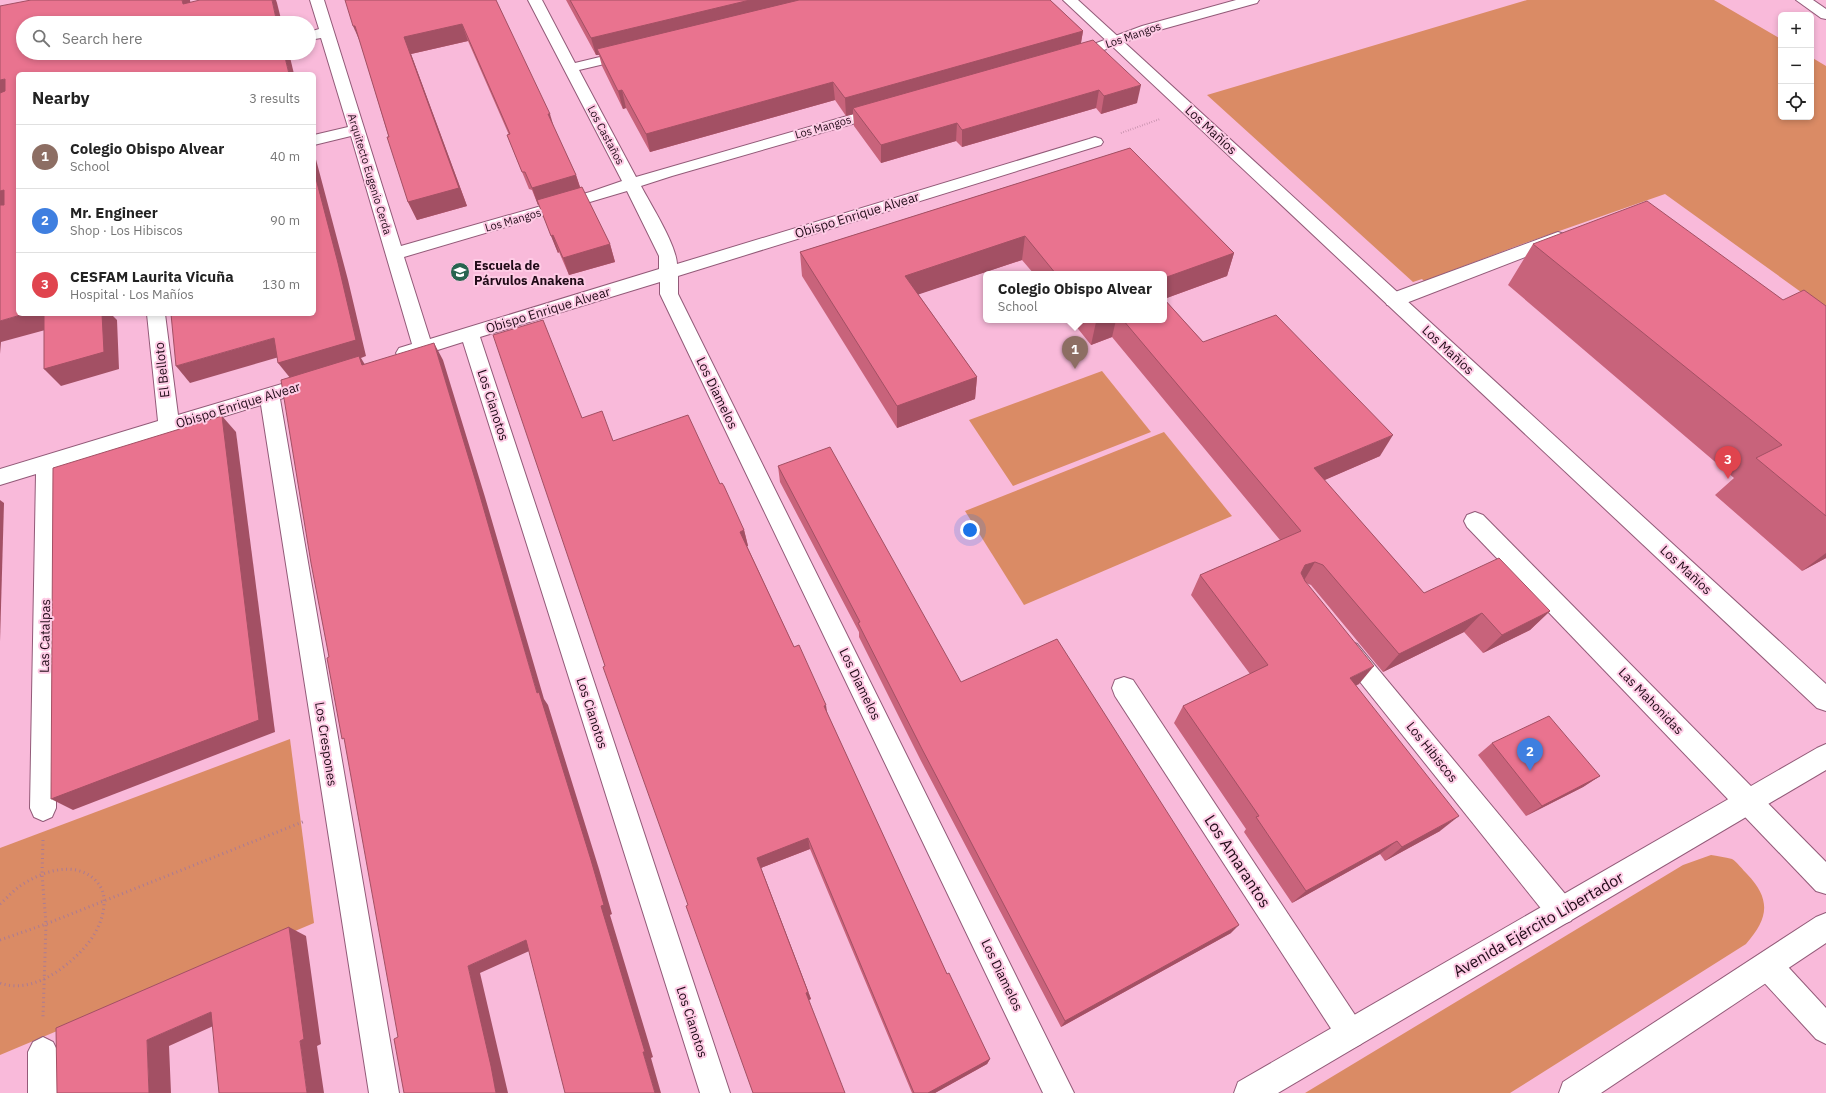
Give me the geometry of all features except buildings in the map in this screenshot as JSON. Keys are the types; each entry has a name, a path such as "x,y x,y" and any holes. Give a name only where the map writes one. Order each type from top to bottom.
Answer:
{"street":[{"name":"Arquitecto Eugenio Cerda","path":"318,0 423,348"},
{"name":"Los Castaños","path":"535,0 668,256 669,272"},
{"name":"Los Mañíos","path":"1070,0 1826,700"},
{"name":"Los Mangos","path":"1057,61 1147,29 1252,0"},
{"path":"1803,0 1826,15"},
{"path":"316,34 327,32"},
{"path":"570,68 646,49"},
{"name":"Los Mangos","path":"394,254 596,196 666,172 896,107"},
{"path":"316,140 357,130"},
{"name":"Obispo Enrique Alvear","path":"387,359 1095,142"},
{"path":"1394,300 1573,233"},
{"name":"Los Diamelos","path":"669,272 669,294 1059,1093"},
{"name":"El Belloto","path":"156,316 169,426"},
{"name":"Los Cianotos","path":"470,334 715,1093"},
{"name":"Obispo Enrique Alvear","path":"0,478 328,377"},
{"name":"Los Crespones","path":"269,395 384,1093"},
{"name":"Las Catalpas","path":"43,808 47,463"},
{"name":"Las Mahonidas","path":"1475,521 1826,881"},
{"name":"Los Hibiscos","path":"1337,636 1561,911"},
{"name":"Los Amarantos","path":"1124,688 1351,1034"},
{"name":"Avenida Ejército Libertador","path":"1249,1093 1826,756"},
{"path":"1574,1093 1826,927"},
{"path":"1768,966 1826,1029"},
{"path":"43,1052 43,1093"}],"path":[{"path":"1095,142 1188,110"},
{"path":"0,940 46,924 337,809"},
{"path":"0,904 20,886 42,874 61,869 78,869 92,875 100,886 104,900 102,917 93,936 81,953 62,969 43,980 22,986 0,983"},
{"path":"42,874 46,924 43,980"}],"shaded area":[{"path":"1527,0 1714,0 1778,37 1778,120 1814,120 1814,59 1826,66 1826,310 1665,194 1525,243 1424,281 1422,279 1413,282 1207,95"},
{"path":"1102,371 1151,432 1013,486 969,420"},
{"path":"1164,432 1232,516 1024,605 965,511"},
{"path":"290,739 314,923 0,1055 0,848"},
{"path":"1711,855 1734,860 1755,883 1760,892 1764,909 1763,918 1746,944 1510,1093 1305,1093 1683,865"}],"place":[{"name":"Escuela de Párvulos Anakena","path":"460,272"},
{"name":"Colegio Obispo Alvear","path":"1075,369"},
{"name":"CESFAM Laurita Vicuña","path":"1728,479"},
{"name":"Mr. Engineer","path":"1530,771"}]}
